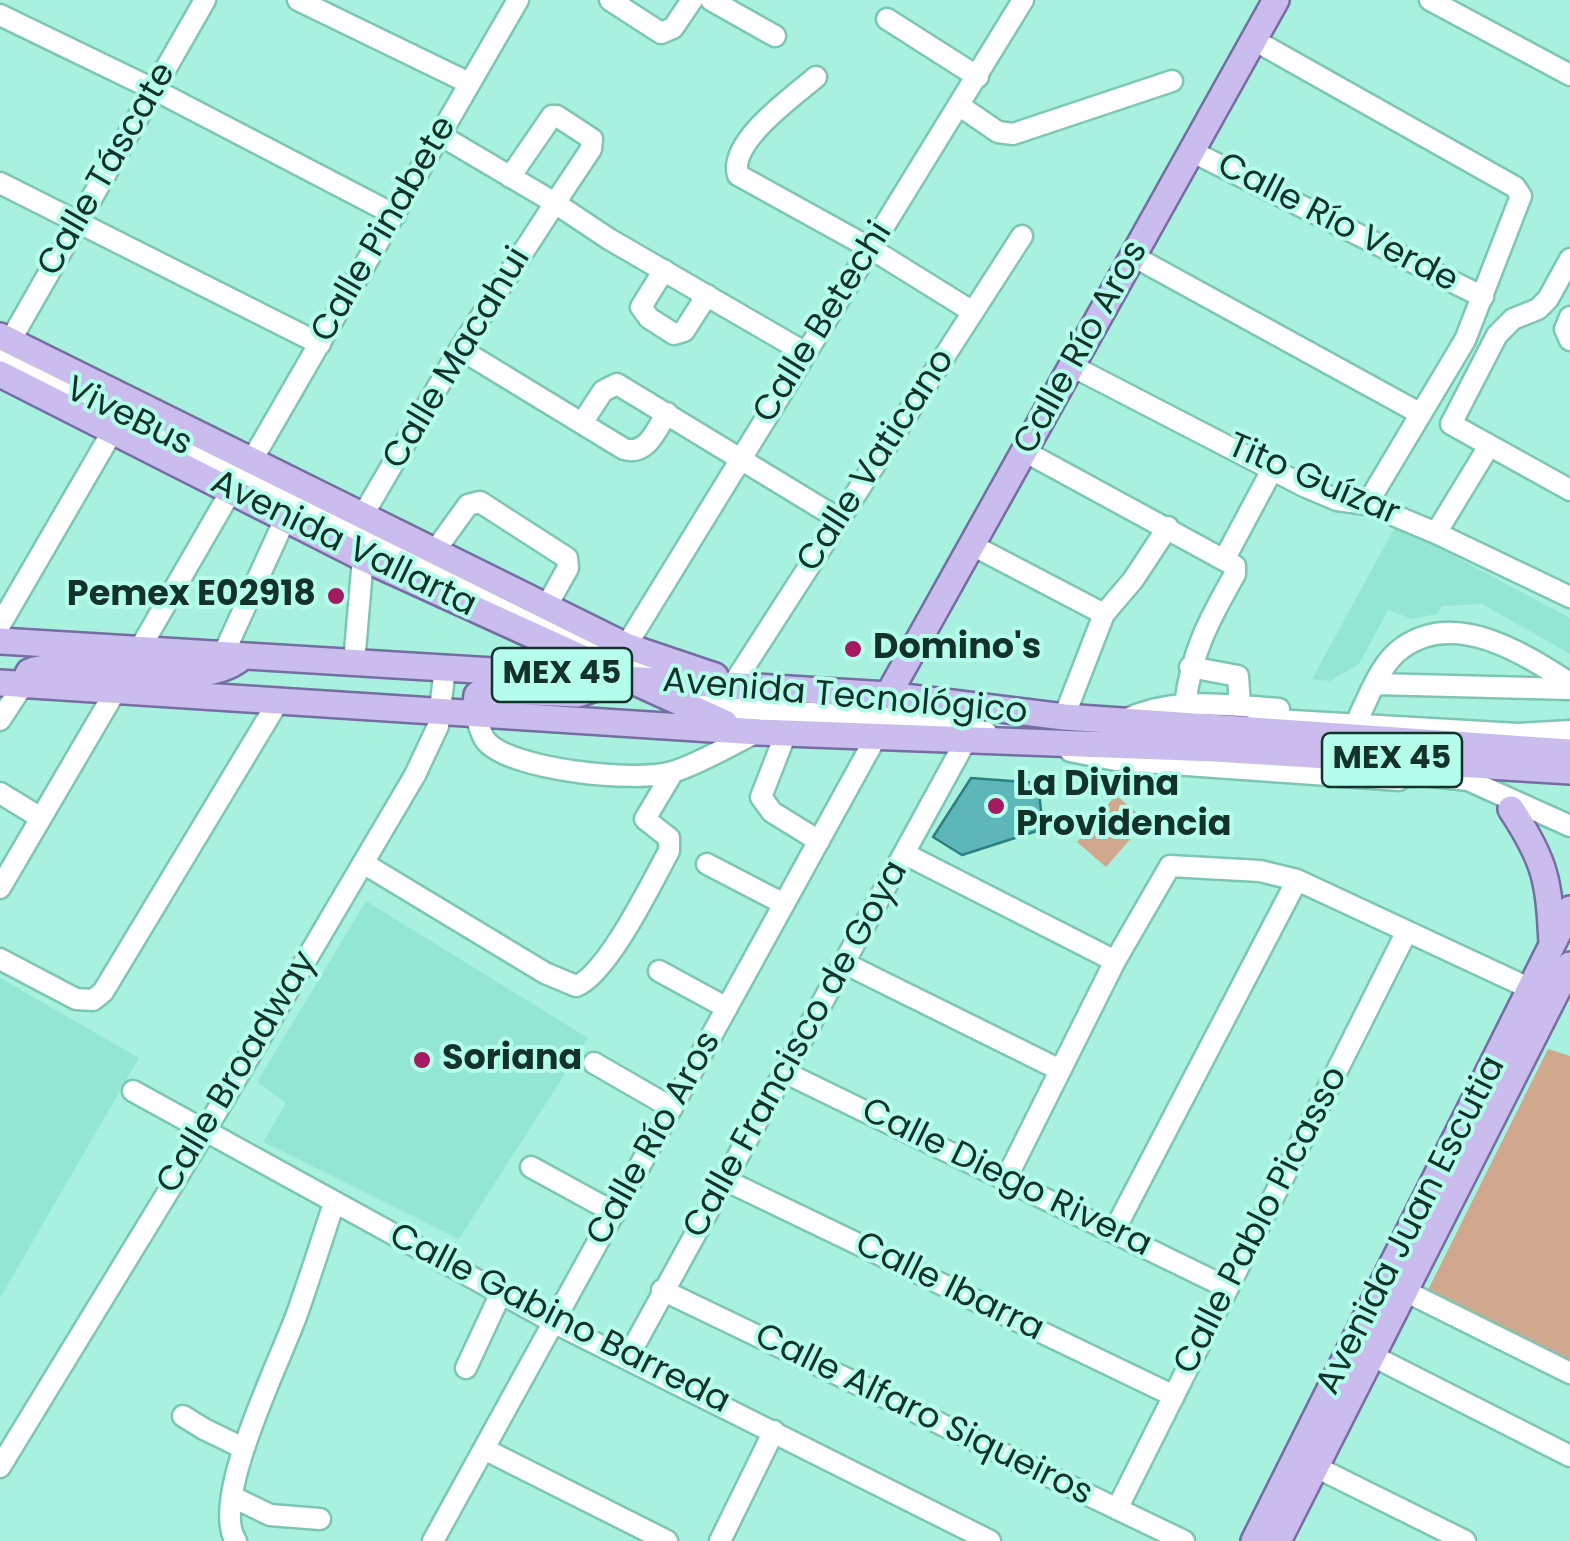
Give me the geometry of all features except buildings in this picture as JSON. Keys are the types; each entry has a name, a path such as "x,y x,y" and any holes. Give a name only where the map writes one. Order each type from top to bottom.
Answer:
{"main road":[{"name":"Calle Río Aros","path":"888,696 1275,0"},
{"name":"Avenida Vallarta","path":"3,343 252,460 626,646 712,674 732,686"},
{"name":"Avenida Vallarta","path":"0,374 363,558 618,679 751,732"},
{"name":"Avenida Tecnológico","path":"0,641 888,696 1064,717 1570,752"},
{"path":"12,684 40,667 112,670 129,662 139,650"},
{"path":"116,690 134,672 204,672 232,666 234,656"},
{"path":"475,712 476,696 483,690 578,694 618,679"},
{"name":"Avenida Tecnológico","path":"12,684 751,732 966,742 1049,744 1229,728 1570,772"},
{"path":"1511,809 1540,856 1564,966"},
{"name":"Avenida Juan Escutia","path":"1254,1541 1363,1351 1407,1292 1564,966 1570,910"},
{"name":"Avenida Juan Escutia","path":"1278,1541 1316,1467 1363,1351 1531,989 1564,966"}],"street":[{"name":"Calle Táscate","path":"3,343 78,223 206,0"},
{"path":"298,0 470,83"},
{"name":"Calle Pinabete","path":"252,460 518,0"},
{"path":"610,0 660,34 666,34 692,0"},
{"path":"640,19 653,0"},
{"path":"710,0 774,36"},
{"name":"Calle Betechi","path":"626,646 1024,0"},
{"path":"1430,0 1570,74"},
{"path":"0,14 394,216"},
{"path":"886,20 978,77"},
{"path":"1254,40 1520,192 1521,202 1465,340 1367,504"},
{"path":"816,78 753,133 741,150 737,173 973,312"},
{"path":"960,106 998,132 1013,134 1172,81"},
{"name":"Calle Macahui","path":"363,515 460,349 591,149 592,139 557,116 548,121 510,177"},
{"path":"440,136 804,352"},
{"name":"Calle Río Verde","path":"1192,150 1483,297"},
{"path":"0,183 320,344"},
{"name":"Calle Vaticano","path":"732,686 1022,236"},
{"path":"1133,256 1421,414"},
{"path":"1570,259 1548,299 1538,309 1513,319 1497,335 1451,424 1570,490"},
{"path":"664,270 640,307 649,318 674,334 684,331 706,295"},
{"name":"ViveBus","path":"3,343 666,682 729,708 927,720 1049,744 1468,780 1563,823"},
{"path":"460,349 624,449 638,451 667,413"},
{"name":"Tito Guízar","path":"1072,366 1272,470 1338,500 1367,504 1436,533 1489,446"},
{"path":"582,423 613,384 839,519"},
{"path":"0,626 112,432"},
{"path":"1024,451 1235,566 1236,574 1205,627 1190,667 1186,704"},
{"path":"1224,558 1272,470"},
{"path":"139,650 230,491"},
{"path":"434,552 468,505 480,502 567,558 568,568 546,607"},
{"path":"234,656 285,519"},
{"path":"927,720 1064,717 1104,614 1133,580 1168,527"},
{"path":"1436,533 1570,598"},
{"path":"972,545 1104,614"},
{"path":"354,663 363,558"},
{"path":"1360,714 1374,684 1401,649 1429,636 1456,633 1492,640 1570,686"},
{"path":"1190,667 1238,676 1229,728"},
{"name":"Calle Broadway","path":"0,1467 204,1132 424,758 442,710 445,668"},
{"path":"0,720 12,684"},
{"path":"1374,684 1570,686"},
{"path":"0,888 116,690"},
{"path":"0,959 76,999 93,1000 103,992 279,700"},
{"path":"1126,720 1155,706 1186,704 1229,728 1360,714 1570,729"},
{"path":"475,712 485,740 523,761 608,776 673,772 751,732"},
{"path":"1126,720 1287,720 1518,734 1570,729"},
{"path":"786,733 761,797 772,812 818,841"},
{"name":"Calle Río Aros","path":"432,1541 876,737"},
{"name":"Calle Francisco de Goya","path":"628,1358 966,742"},
{"path":"1049,744 1116,760 1440,784 1563,823"},
{"path":"363,863 546,974 576,986 592,977 612,950 670,852 669,838 646,819 673,772"},
{"path":"0,793 41,818"},
{"path":"906,854 1115,962"},
{"path":"707,864 784,904"},
{"path":"1006,1180 1115,962 1170,866 1260,870 1297,880 1531,989"},
{"path":"1114,1231 1297,880"},
{"name":"Calle Pablo Picasso","path":"1117,1509 1406,933"},
{"path":"844,962 1060,1070"},
{"path":"658,971 727,1008"},
{"path":"594,1063 672,1108"},
{"name":"Calle Diego Rivera","path":"784,1072 1228,1288"},
{"name":"Calle Gabino Barreda","path":"133,1091 555,1322 988,1541"},
{"path":"531,1167 615,1212"},
{"name":"Calle Ibarra","path":"724,1180 1174,1396"},
{"path":"236,1541 229,1525 243,1448 296,1316 334,1202"},
{"name":"Calle Alfaro Siqueiros","path":"662,1290 1184,1541"},
{"path":"1407,1292 1570,1373"},
{"path":"466,1368 501,1293"},
{"path":"1363,1351 1570,1456"},
{"path":"183,1416 243,1448"},
{"path":"720,1541 774,1432"},
{"path":"484,1449 666,1541"},
{"path":"1316,1467 1465,1541"},
{"path":"232,1497 278,1517 320,1519"}],"shaded area":[{"path":"1396,525 1570,618 1570,654 1482,604 1442,606 1437,614 1412,619 1388,610 1359,664 1330,681 1312,679"},
{"path":"1116,795 1146,821 1106,867 1077,842"},
{"name":"Soriana","path":"366,901 588,1038 459,1239 263,1142 286,1103 257,1082"},
{"path":"0,978 139,1058 0,1298"},
{"path":"1548,1049 1570,1056 1570,1360 1428,1290"}],"place":[{"name":"Pemex E02918","path":"336,596"},
{"name":"Domino's","path":"853,649"},
{"name":"La Divina Providencia","path":"996,806"},
{"name":"Soriana","path":"422,1060"}]}
